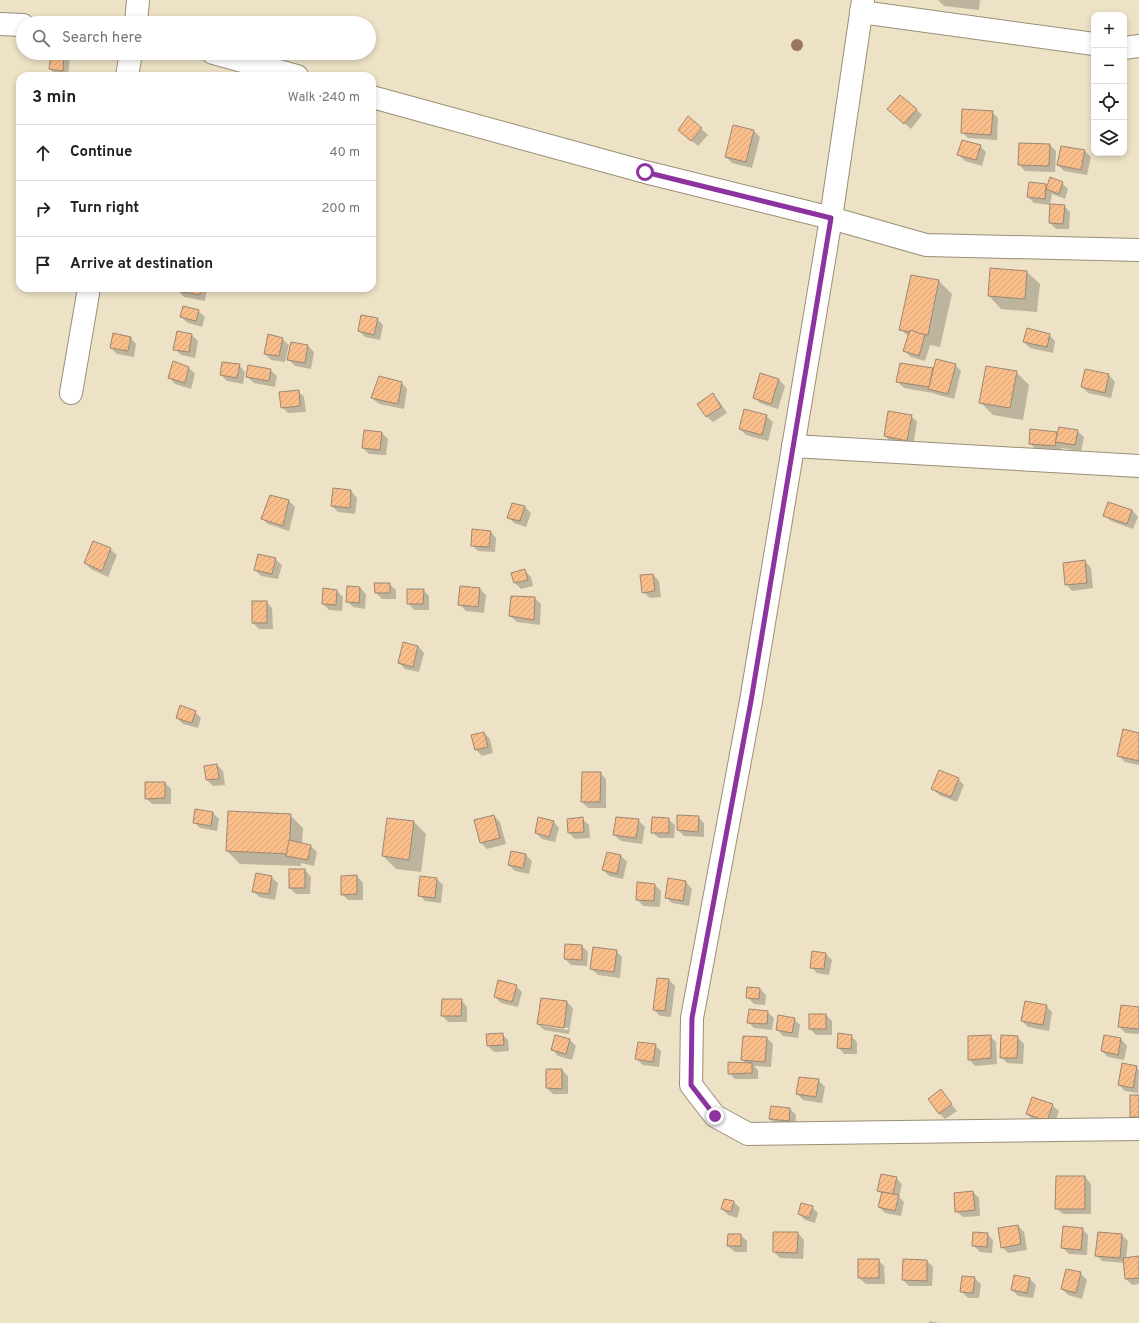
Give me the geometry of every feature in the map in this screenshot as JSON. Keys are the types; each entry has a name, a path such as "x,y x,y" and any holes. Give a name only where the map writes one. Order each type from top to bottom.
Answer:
{"street":[{"path":"137,16 138,0"},
{"path":"1091,44 862,6 831,218 751,701 692,1018 691,1085 715,1116 748,1134 1139,1129"},
{"path":"0,24 16,25"},
{"path":"1127,48 1139,46"},
{"path":"128,72 130,60"},
{"path":"239,60 282,72"},
{"path":"376,98 645,172 831,218 926,245 1139,250"},
{"path":"71,393 89,292"},
{"path":"793,446 1139,466"}],"building":[{"path":"50,60 64,60 63,71 49,69"},
{"path":"900,95 917,109 904,124 887,109"},
{"path":"962,109 993,111 991,135 961,133"},
{"path":"688,116 702,128 691,141 678,130"},
{"path":"733,125 754,130 746,162 725,157"},
{"path":"962,140 981,145 976,160 957,155"},
{"path":"1019,143 1050,144 1049,166 1018,165"},
{"path":"1061,146 1085,150 1081,170 1057,165"},
{"path":"1050,177 1063,182 1059,194 1046,189"},
{"path":"1029,182 1046,184 1045,199 1027,197"},
{"path":"1050,204 1065,205 1063,224 1049,223"},
{"path":"990,268 1027,271 1025,299 988,296"},
{"path":"911,275 939,280 928,335 899,330"},
{"path":"183,292 200,292 200,295"},
{"path":"183,306 199,310 196,321 180,317"},
{"path":"361,315 378,318 374,335 358,331"},
{"path":"1027,328 1050,334 1047,347 1023,342"},
{"path":"910,330 925,335 919,356 903,351"},
{"path":"177,331 192,334 189,352 173,350"},
{"path":"113,333 131,337 128,351 110,348"},
{"path":"268,334 283,338 279,356 264,354"},
{"path":"291,342 308,345 305,363 287,360"},
{"path":"936,359 956,364 948,394 928,389"},
{"path":"173,361 189,367 185,383 168,378"},
{"path":"222,362 240,364 237,378 220,375"},
{"path":"900,363 933,368 929,387 896,382"},
{"path":"248,365 271,369 269,381 246,377"},
{"path":"986,366 1017,371 1010,408 979,403"},
{"path":"1085,369 1109,374 1105,393 1081,387"},
{"path":"760,373 779,379 771,404 753,398"},
{"path":"379,376 402,382 398,404 371,398"},
{"path":"299,390 300,406 281,408 279,392"},
{"path":"713,393 721,407 706,417 697,404"},
{"path":"744,409 767,415 762,435 739,429"},
{"path":"888,411 912,415 907,441 884,436"},
{"path":"1059,427 1078,430 1075,445 1055,442"},
{"path":"1030,429 1057,432 1055,446 1029,444"},
{"path":"364,430 382,432 380,450 362,448"},
{"path":"333,488 351,490 350,508 331,506"},
{"path":"270,495 289,500 283,526 261,519"},
{"path":"1108,502 1132,510 1127,524 1103,516"},
{"path":"512,503 525,506 520,521 507,518"},
{"path":"472,529 491,531 489,547 471,546"},
{"path":"93,541 111,548 102,571 84,563"},
{"path":"258,554 276,558 272,574 254,570"},
{"path":"1085,560 1087,583 1065,585 1063,563"},
{"path":"525,569 528,580 514,583 511,573"},
{"path":"653,574 655,591 642,593 640,575"},
{"path":"374,583 390,583 390,593 375,593"},
{"path":"347,586 360,587 359,603 346,602"},
{"path":"460,586 480,588 478,607 458,605"},
{"path":"323,588 337,590 336,605 322,604"},
{"path":"407,589 424,589 423,604 407,604"},
{"path":"511,596 535,597 534,620 509,616"},
{"path":"252,601 267,601 267,623 252,623"},
{"path":"403,642 418,646 413,667 398,663"},
{"path":"180,705 196,711 192,723 176,718"},
{"path":"1123,729 1139,733 1139,761 1117,756"},
{"path":"484,732 488,747 475,750 471,735"},
{"path":"217,764 219,779 206,780 204,766"},
{"path":"939,770 959,778 951,797 931,789"},
{"path":"582,772 601,772 600,802 581,802"},
{"path":"145,782 165,782 165,798 145,799"},
{"path":"195,809 213,812 211,826 193,823"},
{"path":"228,811 291,814 289,854 226,851"},
{"path":"494,815 500,838 480,843 474,820"},
{"path":"677,815 699,816 698,832 677,830"},
{"path":"538,817 554,821 549,837 535,833"},
{"path":"583,817 584,832 568,833 567,819"},
{"path":"616,817 639,819 636,838 613,835"},
{"path":"652,817 669,818 669,833 651,833"},
{"path":"387,818 414,821 409,860 382,856"},
{"path":"289,840 311,845 308,860 286,856"},
{"path":"511,851 526,854 523,868 508,865"},
{"path":"607,852 621,855 617,874 602,870"},
{"path":"289,869 305,869 305,888 289,888"},
{"path":"256,873 272,876 269,894 252,892"},
{"path":"357,875 357,894 341,895 341,876"},
{"path":"420,876 437,878 435,898 418,896"},
{"path":"668,878 686,881 683,901 665,898"},
{"path":"637,882 655,884 654,901 636,900"},
{"path":"565,944 582,945 582,960 564,959"},
{"path":"593,947 617,950 614,972 590,969"},
{"path":"812,951 826,953 824,969 810,968"},
{"path":"657,978 669,979 665,1011 653,1010"},
{"path":"498,980 517,985 512,1002 494,997"},
{"path":"747,987 760,988 759,999 746,998"},
{"path":"541,998 567,1001 564,1028 537,1024"},
{"path":"442,999 462,999 461,1016 441,1016"},
{"path":"1025,1001 1047,1005 1043,1025 1021,1021"},
{"path":"1121,1005 1139,1007 1139,1029 1118,1027"},
{"path":"749,1009 768,1011 767,1024 747,1023"},
{"path":"809,1014 826,1014 826,1029 809,1029"},
{"path":"778,1015 795,1018 792,1033 776,1030"},
{"path":"503,1033 504,1045 487,1046 486,1034"},
{"path":"838,1033 852,1035 851,1049 837,1048"},
{"path":"555,1035 570,1039 566,1054 551,1050"},
{"path":"991,1035 991,1058 968,1060 968,1036"},
{"path":"1001,1035 1018,1036 1017,1058 1000,1058"},
{"path":"1104,1035 1121,1038 1118,1055 1101,1051"},
{"path":"743,1036 767,1037 765,1062 741,1060"},
{"path":"638,1042 656,1044 653,1062 635,1059"},
{"path":"728,1062 752,1063 752,1073 728,1074"},
{"path":"1122,1063 1137,1066 1133,1088 1118,1085"},
{"path":"546,1069 562,1069 562,1089 546,1088"},
{"path":"799,1077 819,1079 816,1097 796,1094"},
{"path":"941,1089 952,1104 939,1114 928,1099"},
{"path":"1130,1095 1139,1095 1139,1117 1130,1117"},
{"path":"1032,1097 1053,1104 1047,1121 1026,1114"},
{"path":"771,1106 790,1108 789,1121 769,1119"},
{"path":"881,1174 897,1177 893,1194 877,1191"},
{"path":"1056,1176 1085,1176 1085,1209 1055,1209"},
{"path":"973,1191 975,1210 955,1212 954,1193"},
{"path":"882,1192 899,1195 895,1211 878,1207"},
{"path":"724,1199 734,1201 731,1212 721,1209"},
{"path":"801,1203 813,1206 809,1218 798,1214"},
{"path":"1018,1225 1021,1244 1001,1248 998,1228"},
{"path":"1063,1226 1083,1228 1081,1250 1061,1248"},
{"path":"773,1232 798,1232 797,1253 773,1252"},
{"path":"973,1232 988,1233 987,1247 972,1246"},
{"path":"1098,1232 1122,1234 1120,1258 1095,1256"},
{"path":"728,1234 741,1234 741,1246 727,1246"},
{"path":"1139,1256 1139,1278 1125,1279 1123,1258"},
{"path":"858,1259 879,1259 879,1278 858,1278"},
{"path":"903,1259 927,1260 927,1281 902,1280"},
{"path":"1066,1269 1081,1272 1076,1293 1061,1289"},
{"path":"1014,1275 1030,1278 1027,1293 1011,1290"},
{"path":"962,1276 975,1277 973,1293 960,1292"}],"route":[{"path":"645,172 831,218 751,701 692,1018 691,1085 715,1116"}]}
